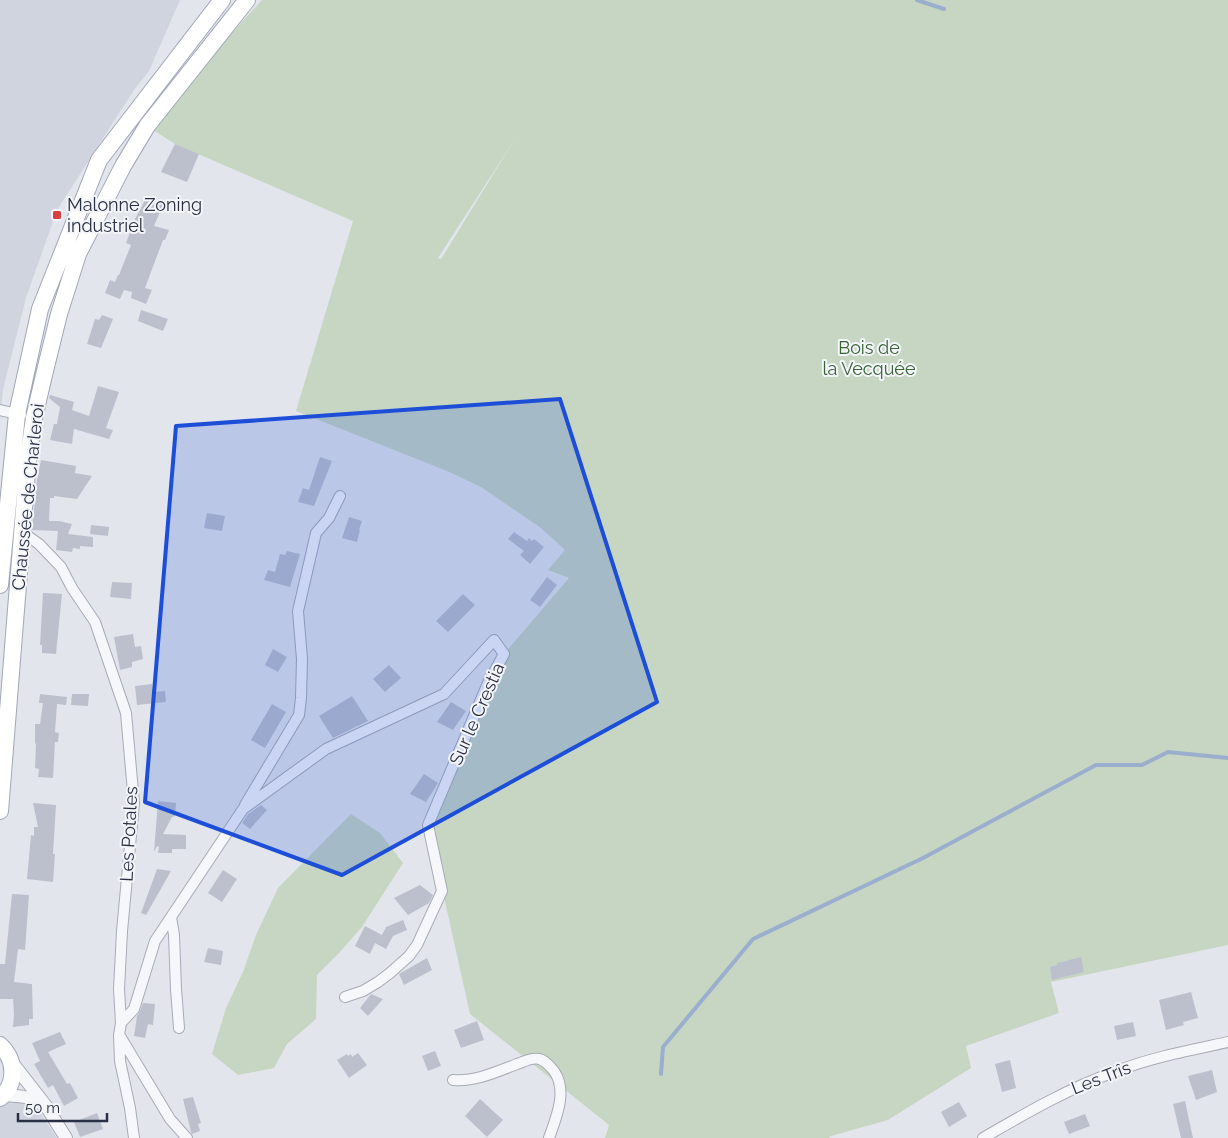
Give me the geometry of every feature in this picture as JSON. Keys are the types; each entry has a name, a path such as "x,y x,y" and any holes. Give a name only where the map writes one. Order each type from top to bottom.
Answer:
{"main road":[{"name":"Chaussée de Charleroi","path":"0,585 17,414 40,309 99,160 222,0"},
{"name":"Chaussée de Charleroi","path":"0,812 28,459 34,418 59,314 78,254 123,166 147,126 247,0"},
{"path":"0,1045 6,1050 11,1061 13,1073 10,1086 2,1097"}],"street":[{"path":"0,410 34,418"},
{"path":"243,809 299,715 302,658 298,611 316,533 329,518 340,496"},
{"name":"Les Potales","path":"22,532 39,544 61,567 72,588 95,622 126,713 134,804 122,932 119,989 121,1023 119,1035 120,1061 134,1138"},
{"name":"Sur le Crestia","path":"121,1023 134,1009 155,941 243,809 326,749 444,694 494,640 504,654 488,683 428,825 442,891 417,945 409,956 364,991 345,997"},
{"path":"171,917 174,935 179,1028"},
{"path":"119,1035 170,1119 186,1138"},
{"name":"Les Trîs","path":"983,1138 1043,1103 1117,1070 1164,1056 1228,1042"},
{"path":"453,1080 464,1081 480,1078 530,1059 540,1059 550,1065 557,1075 561,1092 560,1105 550,1138"},
{"path":"11,1061 46,1106 66,1138"},
{"path":"2,1097 23,1096 34,1099 46,1106"}],"highlighted area":[{"path":"560,399 657,702 342,875 145,802 176,426"}],"shaded area":[{"path":"0,0 180,0 149,71 134,90 57,210 26,298 3,389 0,420"},
{"path":"0,1098 37,1105 40,1113 57,1138 0,1138"}],"green space":[{"name":"Bois de la Vecquée","path":"262,0 1228,0 1228,945 1051,982 1059,1013 966,1046 971,1068 888,1120 829,1138 605,1138 609,1125 470,1014 428,825 504,654 569,578 548,570 565,550 541,528 481,487 447,471 296,411 353,221 175,144 147,126","holes":["515,139 441,259 438,258"]},
{"path":"351,814 380,833 403,863 362,927 317,975 316,1019 287,1044 274,1068 238,1075 212,1054 226,1008 243,972 256,935 278,888"}],"building":[{"path":"175,144 199,154 187,182 161,172"},
{"path":"147,196 164,203 154,226 169,230 165,240 163,240 145,288 152,290 146,304 131,298 132,292 124,290 120,299 105,293 110,280 115,282 119,275 131,245 126,243 135,219"},
{"path":"141,310 168,319 163,331 138,321"},
{"path":"102,315 113,319 101,348 87,344 95,319 99,320"},
{"path":"98,386 119,392 106,428 113,430 109,439 74,429 72,444 50,440 54,424 57,424 60,407 49,398 50,395 74,402 72,410 89,416"},
{"path":"320,457 332,461 314,506 298,502 303,488 309,490"},
{"path":"41,460 76,466 75,473 92,476 77,499 54,496 54,498 50,498 49,521 72,524 68,534 93,537 93,547 80,546 80,549 73,548 72,552 56,550 58,531 32,530"},
{"path":"207,513 225,516 222,531 204,528"},
{"path":"349,517 362,521 357,542 342,538"},
{"path":"91,525 109,527 108,536 90,534"},
{"path":"514,532 527,541 529,538 532,541 534,539 544,547 530,564 520,555 524,551 508,539"},
{"path":"287,551 300,554 290,587 264,580 268,570 275,572 280,554 285,555"},
{"path":"547,577 557,585 540,607 530,600"},
{"path":"112,582 132,583 131,599 110,597"},
{"path":"43,593 62,594 56,654 42,653 42,645 40,645"},
{"path":"463,594 475,605 448,632 436,621"},
{"path":"133,634 135,647 141,646 143,659 132,662 132,667 120,670 114,637"},
{"path":"273,649 287,657 278,672 265,665"},
{"path":"389,665 401,678 385,692 373,679"},
{"path":"152,684 153,692 165,691 166,702 137,705 135,686"},
{"path":"40,694 67,697 66,705 57,704 55,732 59,733 58,742 55,742 53,778 38,777 39,769 35,768 35,724 40,724 43,703 39,703"},
{"path":"72,694 89,694 88,706 71,705"},
{"path":"352,696 368,721 333,738 319,716"},
{"path":"451,702 466,711 453,730 437,722"},
{"path":"272,704 286,712 265,748 251,740"},
{"path":"424,774 438,783 426,802 410,794"},
{"path":"158,801 176,803 175,816 172,817 163,834 186,835 186,849 172,849 172,853 158,853 159,847 157,846 154,852"},
{"path":"33,803 56,805 53,882 27,879 31,835 34,836 34,827 38,827"},
{"path":"261,805 267,810 250,829 242,823 248,814"},
{"path":"157,869 171,871 146,915 141,913"},
{"path":"223,870 237,879 222,902 208,893"},
{"path":"420,885 433,895 429,903 408,915 394,898"},
{"path":"12,894 29,895 25,950 18,949 14,982 32,984 33,1019 29,1019 29,1025 13,1027 13,999 0,999 0,964 5,964"},
{"path":"403,920 407,930 393,936 386,949 375,943 370,954 355,946 365,926 382,935 386,927"},
{"path":"208,948 223,951 221,965 204,962"},
{"path":"1081,957 1084,972 1052,980 1050,967 1057,965 1057,963"},
{"path":"427,958 432,970 404,985 399,974"},
{"path":"1191,992 1198,1018 1183,1022 1184,1025 1166,1030 1159,1000"},
{"path":"371,994 383,999 368,1016 360,1008"},
{"path":"143,1003 155,1004 153,1025 148,1024 145,1038 134,1036 137,1016"},
{"path":"477,1021 484,1040 461,1048 454,1030"},
{"path":"1133,1022 1136,1036 1117,1040 1114,1026"},
{"path":"60,1032 66,1044 48,1052 67,1084 70,1083 78,1098 64,1106 53,1085 48,1088 34,1064 40,1061 32,1043"},
{"path":"435,1051 441,1066 428,1071 422,1056"},
{"path":"358,1053 367,1065 349,1078 337,1060 347,1054 348,1056 351,1054 352,1057"},
{"path":"1010,1060 1016,1088 1002,1092 995,1064"},
{"path":"1212,1070 1217,1092 1196,1100 1188,1076"},
{"path":"193,1097 201,1123 198,1124 200,1131 192,1134 183,1099"},
{"path":"480,1099 503,1120 487,1137 465,1116"},
{"path":"1185,1101 1193,1138 1181,1138 1173,1104"},
{"path":"959,1102 967,1116 949,1127 941,1112"},
{"path":"97,1113 103,1129 80,1137 74,1122"},
{"path":"1085,1114 1090,1126 1069,1134 1064,1122"}],"waterway":[{"path":"917,0 944,9"},
{"path":"661,1074 663,1047 753,939 923,858 1096,765 1142,765 1168,752 1228,758"}],"place":[{"name":"Malonne Zoning industriel","path":"57,215"}]}
